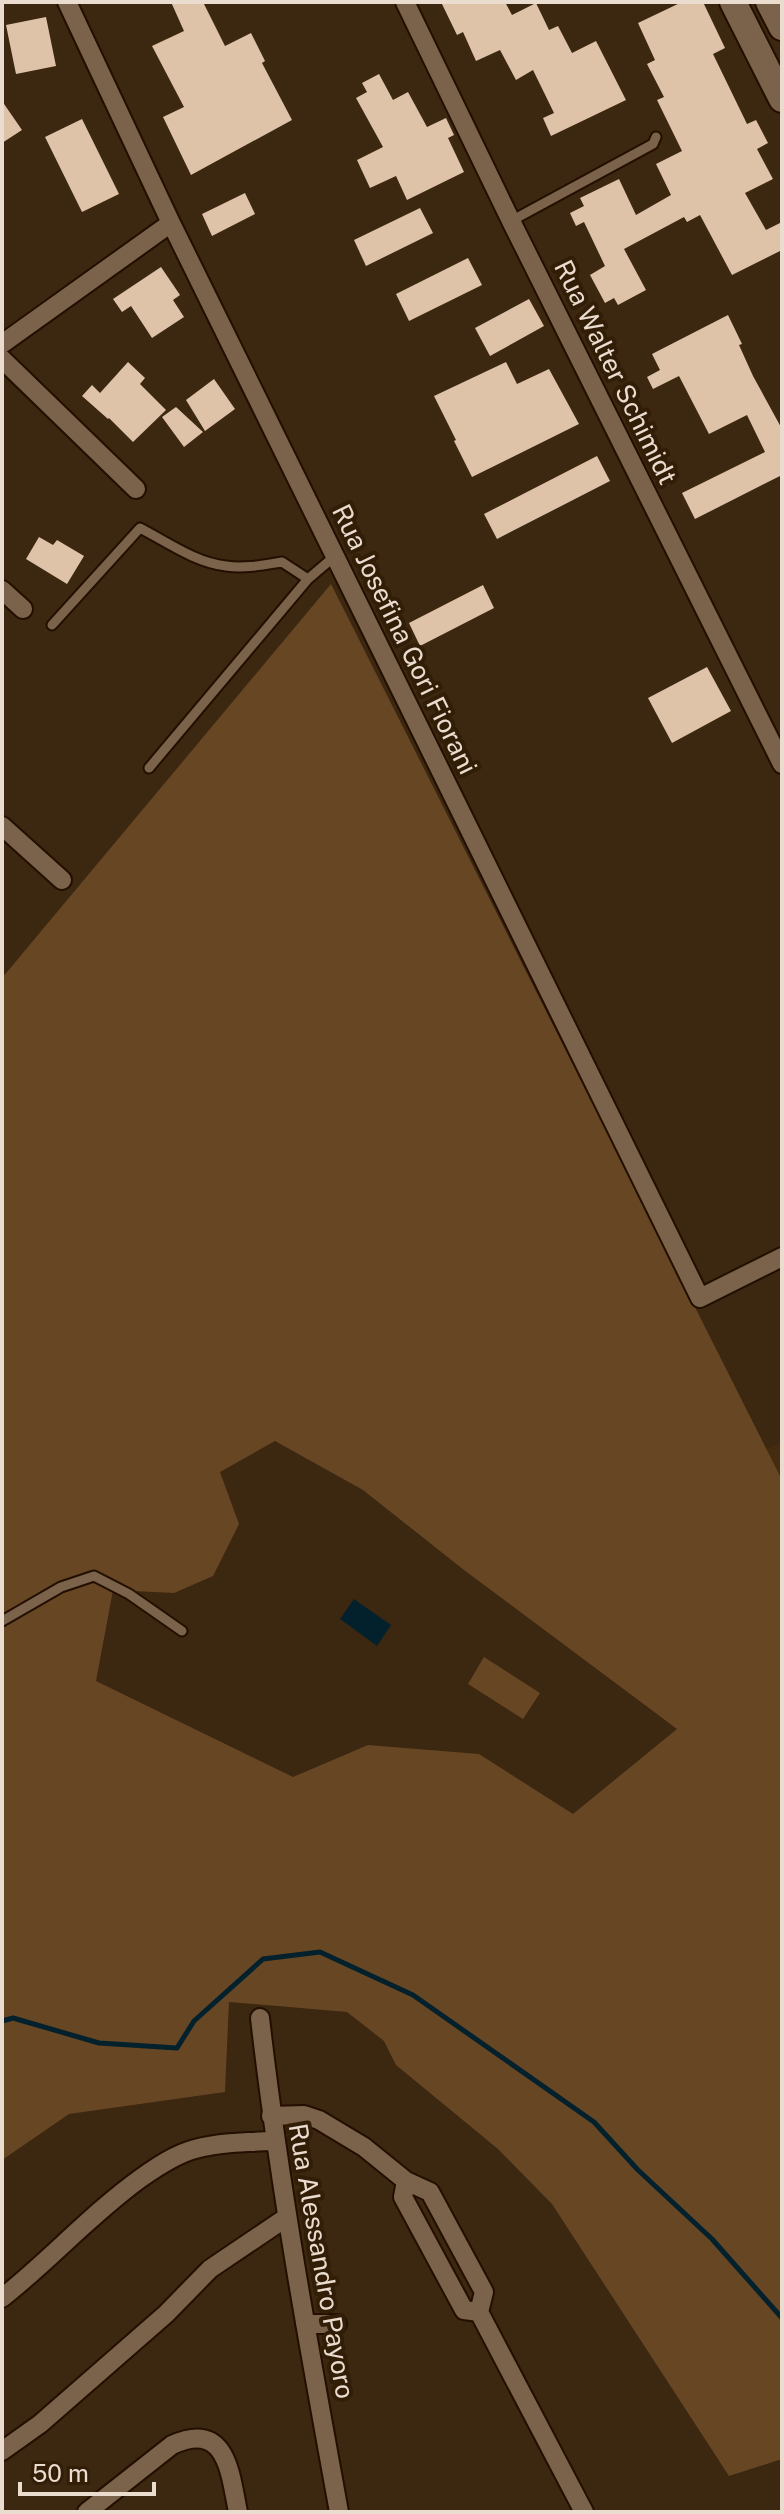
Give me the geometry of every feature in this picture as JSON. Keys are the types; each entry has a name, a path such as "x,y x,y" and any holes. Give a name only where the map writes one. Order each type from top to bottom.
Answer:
{"street":[{"name":"Rua Josefina Gori Fiorani","path":"67,2 171,223 700,1298 782,1257"},
{"name":"Rua Walter Schimidt","path":"405,2 782,764"},
{"path":"733,2 782,99"},
{"path":"769,2 782,27"},
{"path":"2,344 171,223"},
{"path":"2,359 136,489"},
{"path":"2,590 23,609"},
{"path":"2,826 62,880"},
{"name":"Rua Alessandro Payoro","path":"260,2018 287,2217 339,2512"},
{"path":"271,2116 304,2115 319,2120 364,2147 406,2181 430,2192 484,2292 479,2312 584,2512"},
{"path":"2,2298 109,2201 156,2167 196,2149 275,2141"},
{"path":"406,2181 403,2197 464,2310 479,2312"},
{"path":"2,2451 40,2424 166,2314 210,2269 287,2217"},
{"path":"305,2324 337,2324"},
{"path":"87,2512 172,2445 195,2438 218,2446 225,2455 238,2512"}],"lane":[{"path":"511,221 653,144 656,137"},
{"path":"52,625 140,528 204,561 243,567 282,562 308,579"},
{"path":"149,768 308,579 335,556"},
{"path":"2,1621 61,1587 94,1576 129,1594 182,1631"}],"shaded area":[{"path":"331,584 782,1480 782,2459 729,2476 552,2204 498,2149 396,2065 384,2041 347,2012 229,2002 225,2092 69,2114 2,2160 2,978","holes":["275,1441 363,1490 464,1570 677,1729 573,1814 479,1754 368,1745 293,1777 96,1681 113,1590 174,1593 213,1576 239,1524 220,1472"]},
{"path":"782,1441 782,1482 766,1450"},
{"path":"484,1657 540,1693 523,1719 468,1684"}],"water":[{"path":"354,1599 391,1625 377,1646 340,1619"}],"building":[{"path":"171,2 203,2 225,46 251,33 265,61 262,63 292,120 191,175 163,117 184,107 152,46 184,31"},
{"path":"441,2 505,2 512,15 536,3 549,30 558,26 572,53 596,41 626,100 551,136 543,118 554,113 533,70 516,80 500,50 476,61 463,32 457,35"},
{"path":"682,2 703,2 725,48 713,54 747,124 756,120 768,143 757,149 773,179 745,193 766,230 782,222 782,250 732,275 700,215 687,222 684,217 624,249 646,290 618,305 614,298 605,303 590,275 605,266 584,222 576,226 570,213 584,206 580,198 619,179 636,215 671,195 656,164 682,151 657,100 664,97 647,64 655,60 638,23"},
{"path":"46,17 56,66 16,74 6,25"},
{"path":"379,74 393,100 408,92 427,127 446,118 454,135 448,138 464,172 407,200 396,176 370,188 357,160 383,147 356,98 367,92 362,83"},
{"path":"2,101 22,130 2,143"},
{"path":"82,119 119,194 82,212 45,137"},
{"path":"245,193 255,214 212,236 202,214"},
{"path":"420,208 433,233 366,266 354,240"},
{"path":"468,258 482,285 409,321 396,294"},
{"path":"161,267 180,295 173,300 184,317 152,338 131,306 122,312 113,299"},
{"path":"529,299 544,326 490,356 475,328"},
{"path":"728,315 753,376 782,429 782,475 695,519 682,493 765,452 747,415 709,434 679,376 653,389 647,377 660,370 652,354"},
{"path":"128,362 145,378 140,384 166,410 133,442 82,396 92,385 100,393"},
{"path":"506,362 517,384 549,369 579,424 472,477 434,396"},
{"path":"214,379 235,409 205,431 186,400"},
{"path":"176,407 203,432 184,447 162,417"},
{"path":"597,456 610,481 497,539 484,514"},
{"path":"39,537 53,545 57,540 84,556 67,584 26,559"},
{"path":"483,585 494,608 420,646 409,623"},
{"path":"707,667 731,711 672,743 648,698"}],"waterway":[{"path":"2,2021 13,2018 99,2043 177,2048 194,2021 263,1959 320,1952 413,1995 594,2122 638,2170 712,2239 782,2318"}]}
